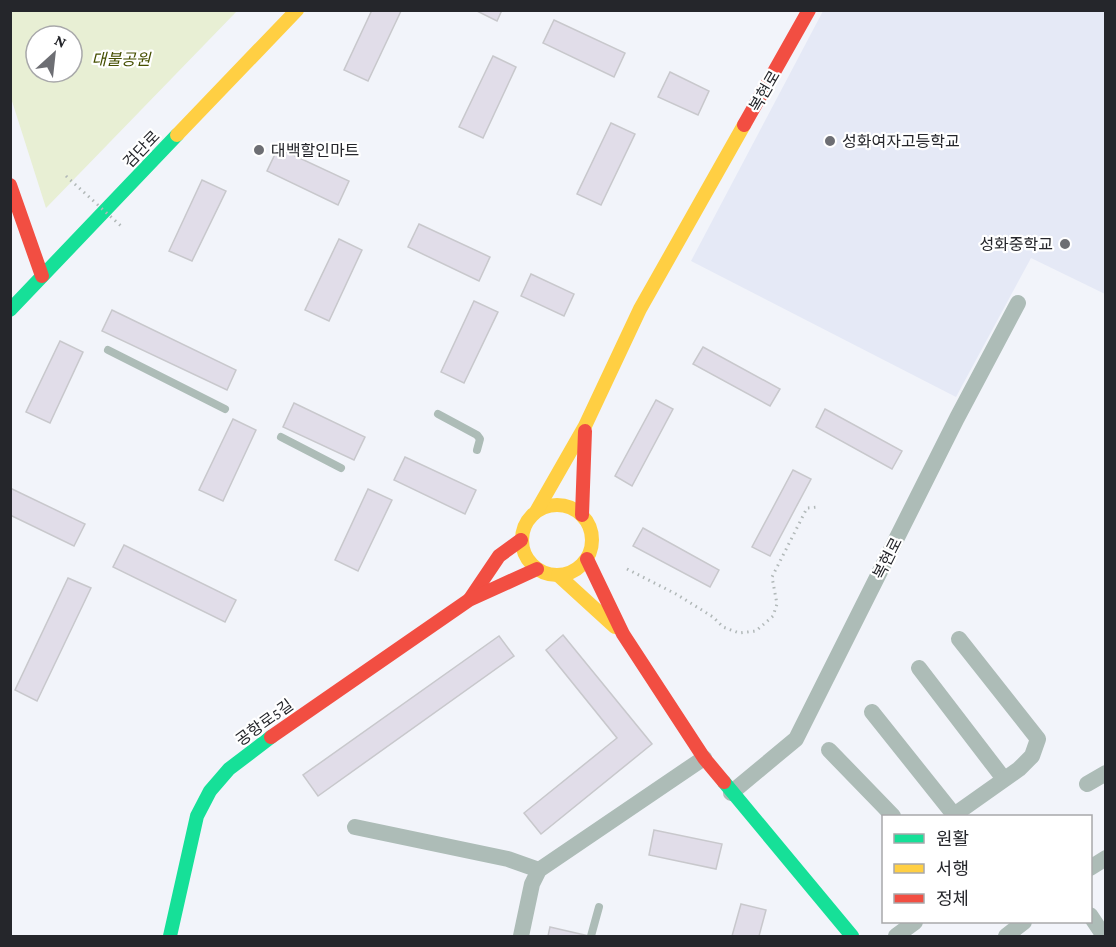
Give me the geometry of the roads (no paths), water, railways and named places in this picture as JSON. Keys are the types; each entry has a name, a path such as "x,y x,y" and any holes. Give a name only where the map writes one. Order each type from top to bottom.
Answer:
{"main road":[{"name":"검단로","path":"10,310 297,10"},
{"name":"복현로","path":"537,510 585,426 640,309 809,10"},
{"path":"10,185 17,226 42,276"},
{"path":"582,515 585,426"},
{"path":"561,504 582,515 589,525 592,536 587,559 579,567 569,573 547,574 528,561 521,540 523,529 537,510 549,505 561,504"},
{"path":"469,600 499,556 521,540"},
{"path":"587,559 623,634 704,758 852,936"},
{"path":"469,600 537,569"},
{"path":"558,575 623,634"},
{"name":"공항로5길","path":"170,936 197,816 210,791 229,769 273,735 469,600"}],"street":[{"name":"복현로","path":"731,793 796,739 957,418 1018,303"},
{"path":"872,712 952,815 1004,779 1032,756 1038,739 959,639"},
{"path":"919,668 1004,779"},
{"path":"828,750 892,815"},
{"path":"521,936 532,884 539,870 704,758"},
{"path":"1087,784 1106,773"},
{"path":"355,827 508,859 539,870"},
{"path":"1092,867 1106,858"},
{"path":"1092,918 1104,936"},
{"path":"896,936 912,923"},
{"path":"1006,936 1022,923"}],"lane":[{"path":"108,350 225,409"},
{"path":"438,414 477,435 480,439 477,450"},
{"path":"281,437 341,468"},
{"path":"591,936 599,907"}],"place":[{"name":"성화여자고등학교","path":"830,141"},
{"name":"대백할인마트","path":"259,150"},
{"name":"성화중학교","path":"1065,244"}],"park label":[{"name":"대불공원","path":"121,59"}]}
